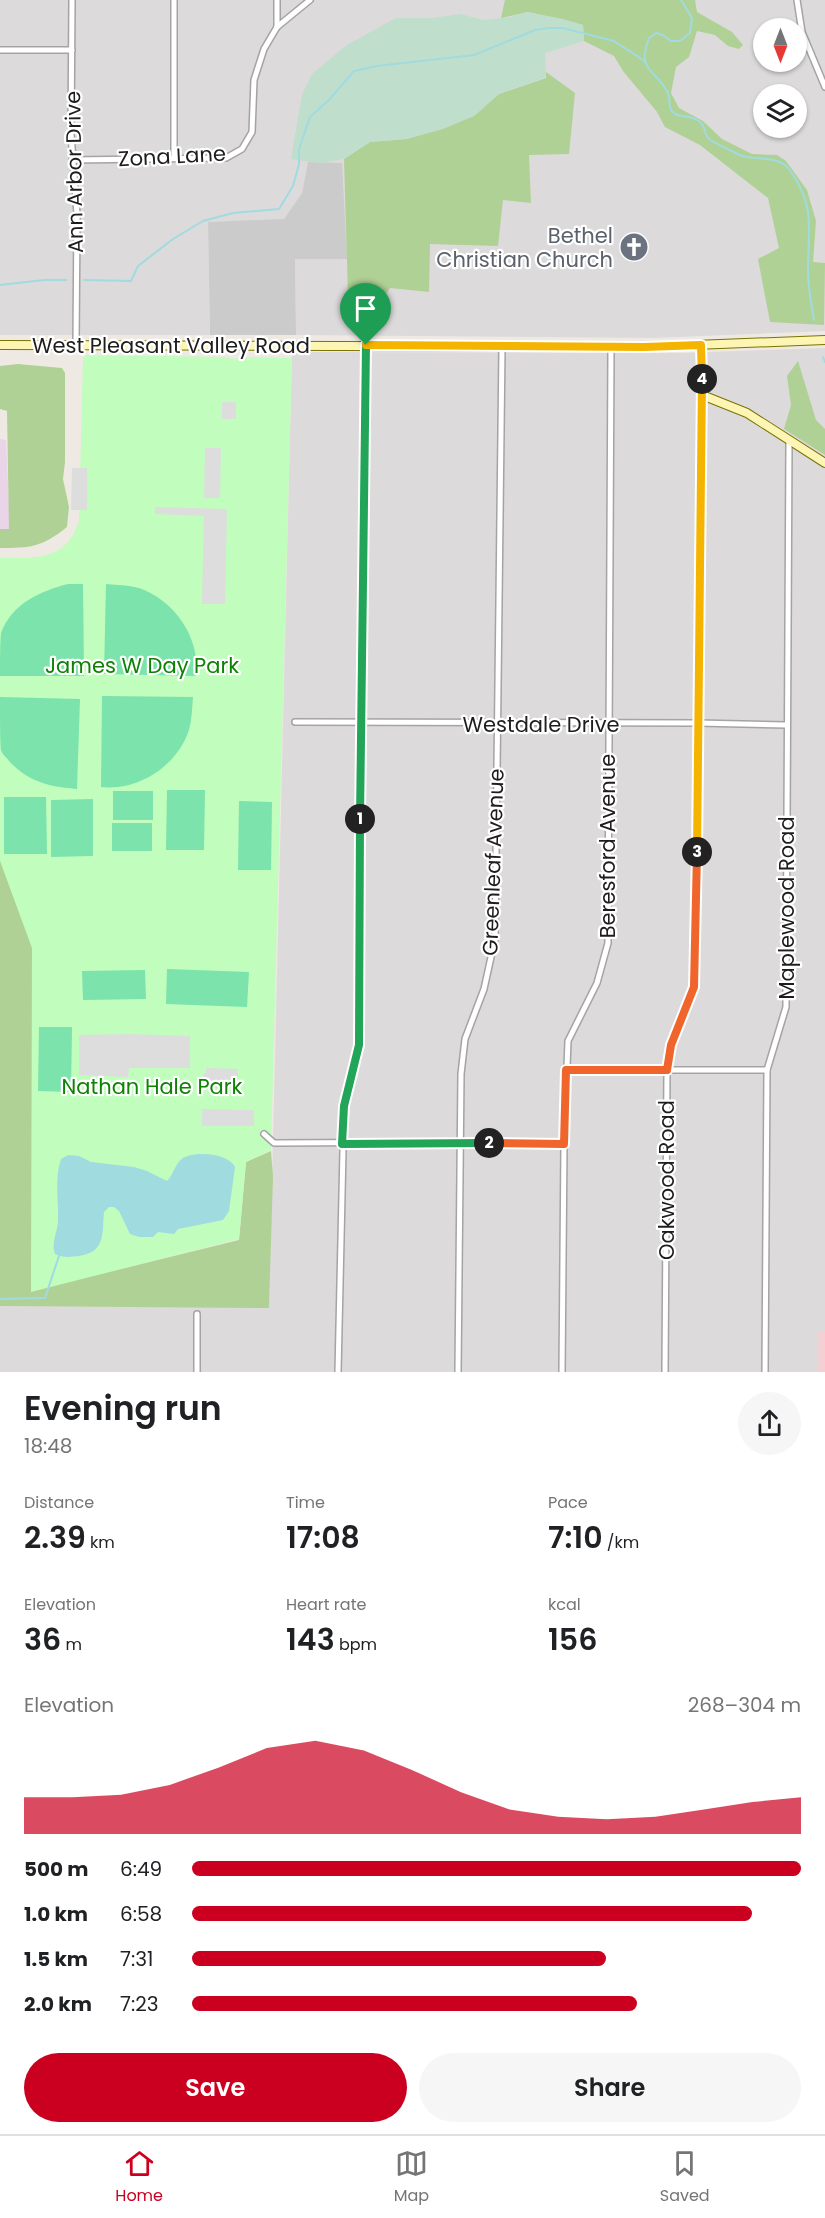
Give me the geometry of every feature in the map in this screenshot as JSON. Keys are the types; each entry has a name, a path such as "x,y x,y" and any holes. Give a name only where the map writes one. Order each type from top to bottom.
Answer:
{"main road":[{"name":"West Pleasant Valley Road","path":"0,345 611,347 825,340"},
{"name":"Oakwood Road","path":"701,345 702,395"},
{"path":"702,395 747,413 825,463"}],"street":[{"name":"Ann Arbor Drive","path":"72,0 72,160 77,214 76,344"},
{"path":"174,0 174,158"},
{"path":"277,0 277,27"},
{"name":"Zona Lane","path":"72,160 226,158 242,149 252,132 254,80 264,48 277,27 310,0"},
{"path":"797,0 802,32 825,87"},
{"path":"0,50 72,50"},
{"path":"338,1372 344,1106 359,1045 366,345"},
{"name":"Greenleaf Avenue","path":"458,1372 461,1074 465,1039 484,989 495,939 502,347"},
{"name":"Beresford Avenue","path":"562,1372 564,1144 568,1041 597,983 608,943 611,347"},
{"name":"Oakwood Road","path":"665,1372 667,1070 671,1045 694,987 702,395"},
{"name":"Maplewood Road","path":"765,1372 767,1070 786,1008 789,441"},
{"name":"Westdale Drive","path":"295,722 787,725"},
{"path":"566,1070 767,1070"},
{"path":"264,1134 274,1143 564,1144"},
{"path":"197,1314 197,1372"}],"shaded area":[{"path":"0,0 825,0 825,331 654,338 296,335 295,259 347,259 308,163 302,193 284,220 208,222 210,335 0,335"},
{"path":"308,162 342,163 347,259 295,259 296,335 210,335 208,222 284,219 302,193"},
{"path":"825,348 825,1331 818,1331 818,1372 0,1372 0,1306 269,1307 292,352 681,353"},
{"path":"222,402 236,402 236,419 222,419"},
{"path":"0,439 6,440 10,529 0,529"},
{"path":"205,448 221,448 220,498 204,498"},
{"path":"72,468 87,468 87,510 71,510"},
{"path":"155,507 227,509 225,604 202,604 204,516 155,514"},
{"path":"79,1035 190,1036 190,1068 129,1068 128,1077 79,1075"},
{"path":"206,1068 238,1069 238,1088 203,1088 203,1074 206,1073"},
{"path":"202,1109 254,1110 254,1126 202,1126"},
{"path":"818,1331 825,1331 825,1372 818,1372"}],"green space":[{"path":"505,0 695,0 697,12 732,32 743,45 739,49 728,46 715,35 697,31 689,57 676,67 671,93 679,108 703,121 722,139 752,154 777,155 786,161 807,190 816,221 813,262 825,263 824,325 770,322 758,259 779,248 768,198 700,145 665,127 657,112 623,71 614,56 584,41 583,25 528,12 501,18"},
{"path":"527,12 583,25 584,41 545,53 546,77 499,94 474,116 443,129 407,139 370,142 344,159 320,163 291,159 302,95 312,74 347,45 396,18 432,18 460,14 484,20 511,17"},
{"path":"546,72 575,93 569,154 529,155 531,203 503,200 498,246 430,244 429,292 390,288 380,303 348,296 344,159 370,142 407,139 474,116 499,94 546,78"},
{"name":"James W Day Park","path":"86,355 292,358 271,1150 246,1162 239,1239 31,1292 32,948 0,861 0,558 37,557 58,550 66,544 79,521 83,358"},
{"path":"798,361 816,420 825,429 825,455 784,429 791,405 787,376"},
{"path":"18,364 62,368 65,373 63,479 69,507 67,527 50,539 28,547 0,548 0,529 9,529 7,411 0,409 0,366"},
{"path":"68,584 83,584 84,676 0,676 1,633 12,614 28,600 48,590"},
{"path":"106,584 139,588 163,601 174,611 182,622 194,648 196,676 104,674"},
{"path":"102,696 193,697 189,730 176,755 155,774 142,780 129,785 101,787"},
{"path":"0,697 80,699 77,789 49,785 32,779 16,768 5,756 1,750"},
{"path":"167,790 205,790 204,850 166,850"},
{"path":"113,791 153,791 153,820 113,820"},
{"path":"4,797 46,797 47,854 4,854"},
{"path":"93,799 93,856 51,857 51,800"},
{"path":"239,801 272,802 271,870 238,870"},
{"path":"112,823 152,823 152,851 112,851"},
{"path":"0,857 41,864 31,1291 239,1240 246,1162 271,1151 273,1176 269,1308 0,1306"},
{"path":"167,969 249,972 247,1007 166,1004"},
{"path":"145,970 146,999 83,1000 82,971"},
{"path":"39,1027 72,1027 71,1092 38,1091"}],"water":[{"path":"196,1154 219,1156 231,1162 235,1167 229,1211 223,1220 178,1229 174,1234 158,1232 153,1237 139,1237 130,1234 119,1211 114,1207 109,1207 104,1212 101,1240 94,1250 79,1256 67,1257 55,1254 58,1175 61,1159 68,1155 79,1156 91,1162 134,1167 167,1181 183,1158"}],"waterway":[{"path":"681,0 692,18 690,33 680,41 671,41 656,33 649,38 646,64 668,93 670,107 675,114 698,120 709,139 742,156 780,162 789,169 798,182 809,218 808,276 814,320"},
{"path":"84,280 131,281 138,266 173,239 203,221 233,213 279,209 293,186 299,164 299,149 310,117 329,100 354,71 377,66 474,55 535,30 549,28 563,28 614,41 646,62"},
{"path":"0,285 66,280"},
{"path":"823,357 825,362"},
{"path":"0,1299 45,1298 59,1256"}],"place":[{"name":"Bethel Christian Church","path":"634,247"}],"route":[{"path":"366,345 644,347 701,345 697,881 694,987 671,1045 667,1070 566,1070 564,1144 461,1142 342,1144 344,1106 350,1074 357,1058 359,1045 366,345"}],"park label":[{"name":"Nathan Hale Park","path":"152,1086"}]}
